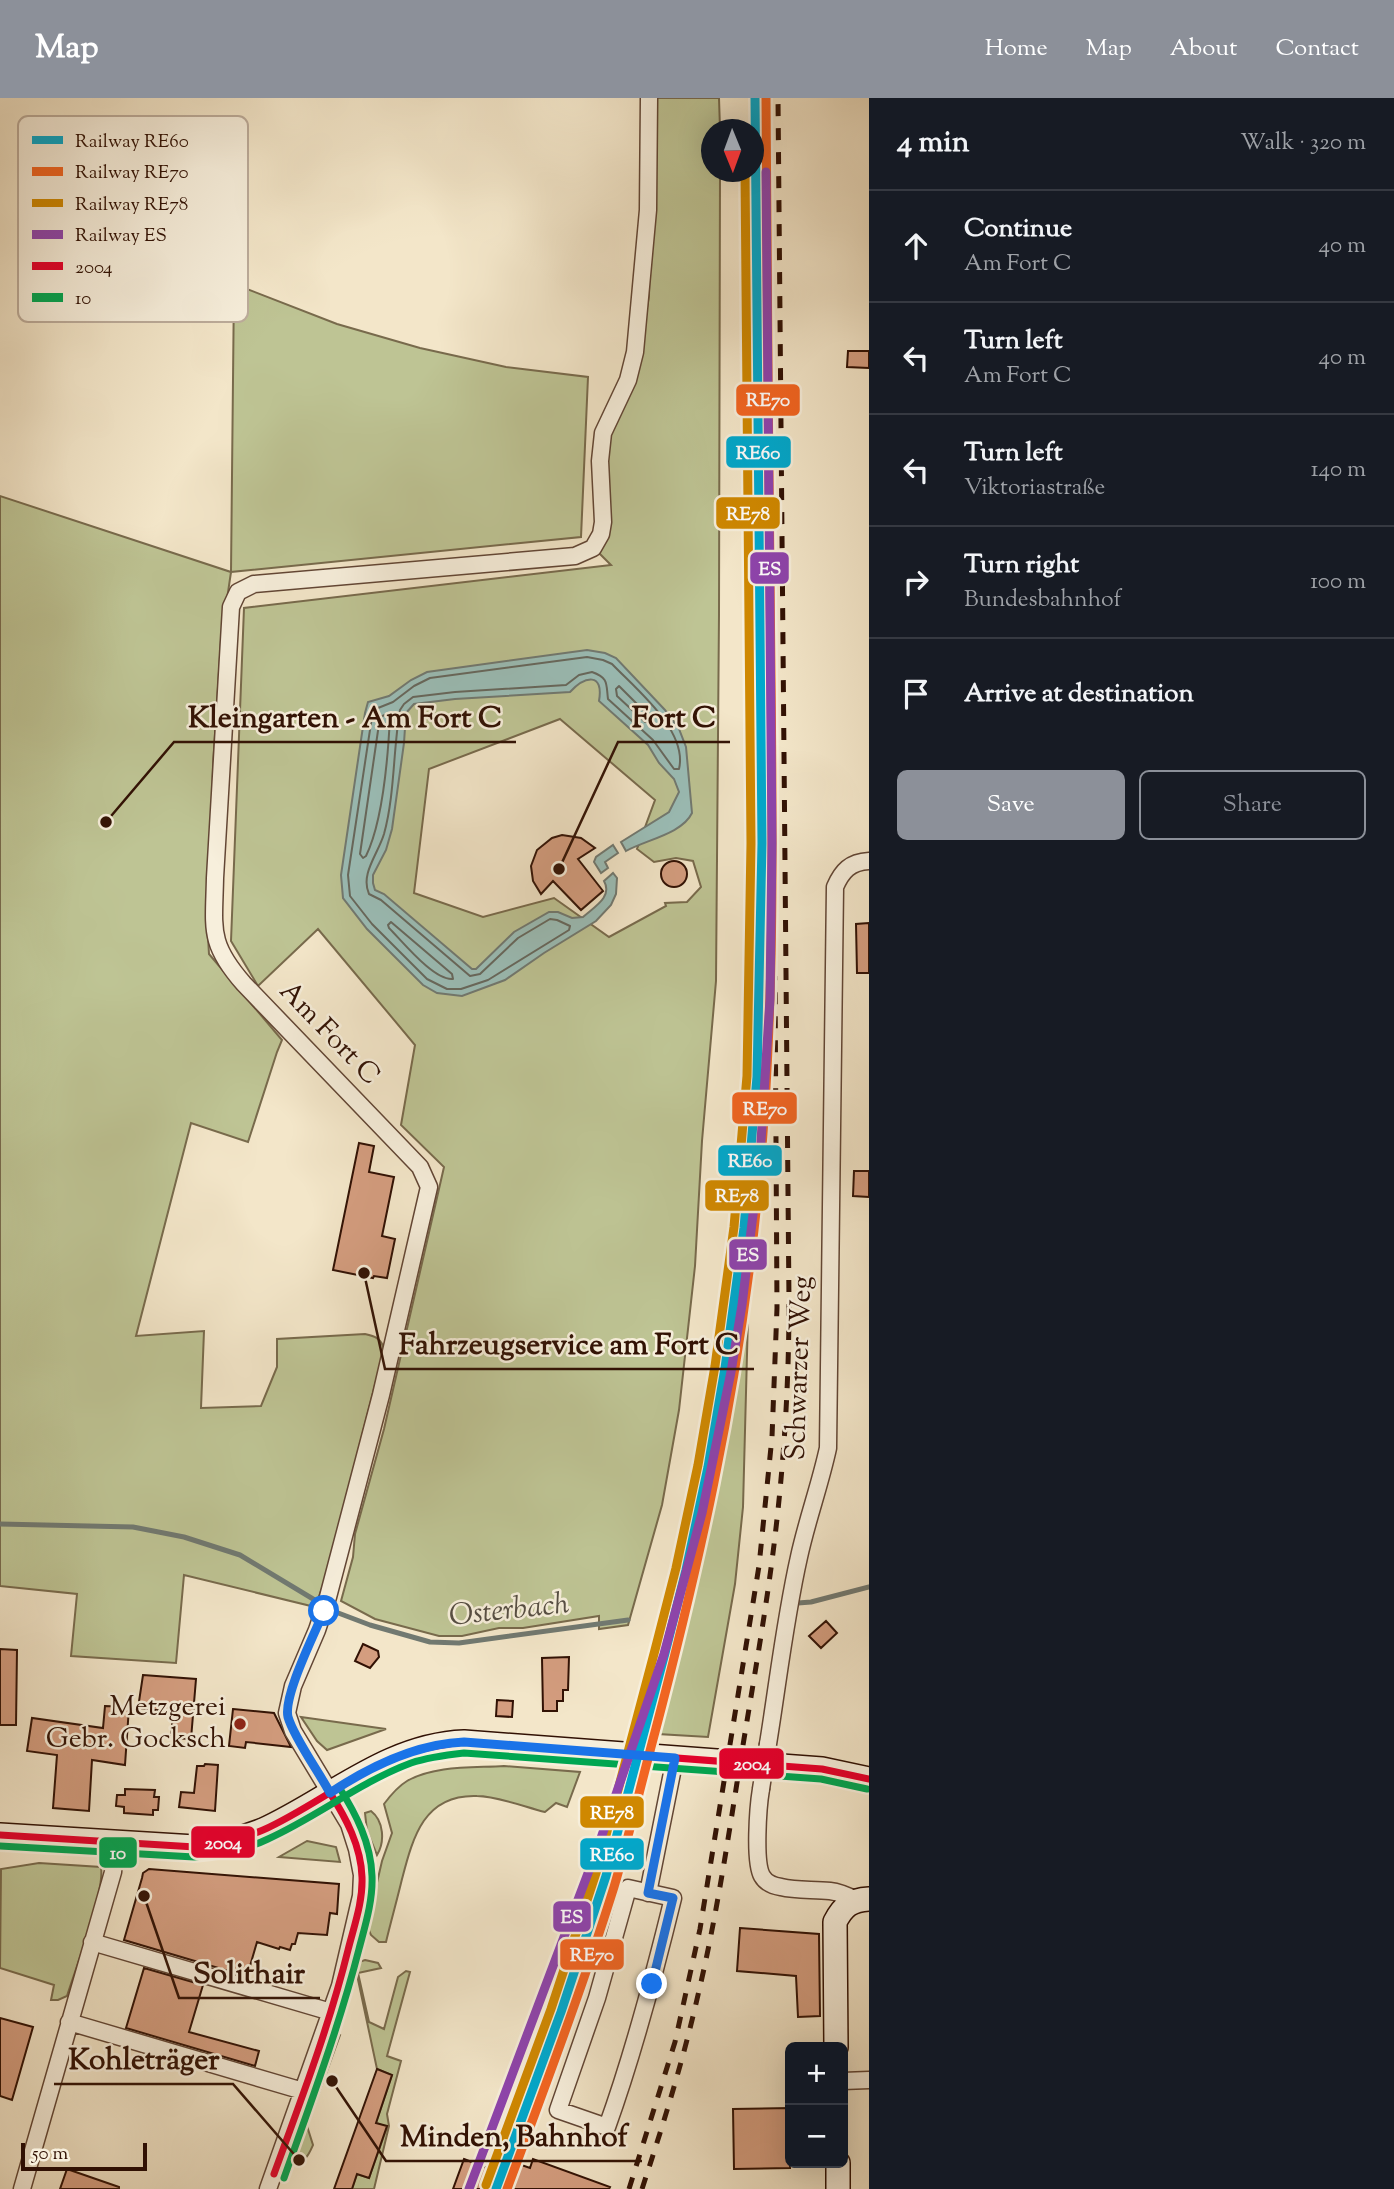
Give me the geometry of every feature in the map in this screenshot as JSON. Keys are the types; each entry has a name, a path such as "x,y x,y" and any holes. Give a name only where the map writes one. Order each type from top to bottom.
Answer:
{"main road":[{"path":"0,1835 195,1847 221,1843 260,1831 357,1775 421,1748 447,1743 464,1742 822,1769 869,1779"},
{"path":"836,2042 835,1922 842,1908 862,1899"},
{"path":"838,2168 838,2189"}],"street":[{"name":"Am Fort C","path":"268,2189 340,1986 361,1896 362,1875 349,1824 293,1731 287,1713 293,1686 326,1604 381,1395 429,1187 420,1167 231,970 217,945 214,918 215,878 232,607 238,592 254,584 575,556 598,543 603,522 600,461 603,433 631,371 642,295 648,210 649,98"},
{"name":"Schwarzer Weg","path":"862,1899 833,1891 781,1887 769,1883 762,1877 758,1844 761,1789 798,1559 820,1486 828,1448 835,887 843,870 859,862 869,861"},
{"path":"648,1893 675,1758"},
{"path":"22,2189 113,1872 116,1842"},
{"path":"628,1888 648,1893 673,1898 652,1984 607,2127 558,2110 597,1998 628,1888"},
{"path":"92,1942 331,2012"},
{"path":"69,2022 303,2091"},
{"path":"848,2081 869,2080"}],"green space":[{"path":"652,98 719,98 720,119 701,119 701,182 720,182 716,981 702,1141 695,1266 679,1410 662,1505 628,1625 599,1629 599,1616 523,1628 499,1628 462,1636 439,1636 375,1619 341,1601 353,1557 355,1534 384,1429 444,1167 401,1125 415,1045 318,929 258,986 231,941 244,608 611,565 597,551 606,433 637,368 649,296","holes":["560,719 655,800 637,849 654,862 676,858 693,861 701,887 687,902 665,903 666,906 609,937 554,898 483,917 414,893 429,769"]},
{"path":"248,289 337,324 420,348 506,367 588,377 581,537 231,572 234,322 248,322"},
{"path":"0,496 231,572 221,640 213,765 207,919 209,954 282,1040 248,1142 191,1123 136,1336 204,1331 201,1408 261,1406 277,1367 277,1339 365,1334 382,1343 384,1350 325,1580 315,1607 184,1575 176,1663 71,1656 77,1594 0,1586"},
{"path":"749,1278 743,1507 735,1584 708,1737 658,1734 712,1504"},
{"path":"301,1717 386,1729 327,1750 317,1741"},
{"path":"504,1766 580,1772 567,1807 556,1803 545,1812 477,1796 459,1797 444,1802 433,1810 424,1821 411,1848 386,1942 379,1942 371,1935 367,1926 382,1861 392,1833 384,1804 407,1781 430,1772"},
{"path":"371,1811 379,1820 382,1832 377,1855 367,1831 365,1813"},
{"path":"307,1841 336,1847 340,1862 279,1857"},
{"path":"39,1863 101,1867 99,1894 83,1949 67,1996 58,2000 51,2000 54,1985 0,1968 1,1869"},
{"path":"365,1960 378,1963 381,1968 358,1973 369,2022 384,2029 398,1977 406,1971 410,1972 387,2056 401,2061 387,2114 389,2126 374,2189 352,2189 357,2174 369,2178 387,2127 376,2123 392,2075 377,2069 356,1970 359,1962"},
{"path":"332,2032 340,2035 307,2126 313,2145 304,2160 293,2161 293,2146"}],"water":[{"path":"587,650 616,658 665,710 679,729 686,747 692,813 672,831 626,851 621,842 669,812 679,792 674,779 659,763 648,745 599,701 599,685 596,681 587,680 570,692 414,704 406,713 392,829 386,850 373,875 375,890 384,894 472,969 476,969 514,932 549,912 558,912 572,918 583,917 604,897 604,881 613,873 617,878 616,894 611,905 596,921 505,980 462,996 437,993 423,985 367,929 343,898 341,875 368,702 389,696 427,672"},
{"path":"613,845 618,853 605,862 608,868 601,873 594,862 596,857"}],"building":[{"path":"848,351 869,351 869,368 847,367"},
{"path":"562,835 581,838 595,848 578,859 603,891 581,910 553,881 541,894 533,881 531,866 537,850 552,838"},
{"path":"674,861 683,865 687,874 683,883 674,887 665,883 661,874 665,865"},
{"path":"869,923 869,973 857,973 856,924"},
{"path":"359,1143 374,1146 369,1172 394,1177 382,1236 395,1239 387,1278 333,1270"},
{"path":"854,1171 869,1171 869,1197 853,1196"},
{"path":"826,1621 837,1633 821,1648 809,1636"},
{"path":"363,1644 378,1651 379,1657 370,1668 355,1661"},
{"path":"0,1649 17,1650 16,1725 0,1725"},
{"path":"569,1657 568,1690 563,1690 563,1701 557,1701 557,1711 543,1711 542,1658"},
{"path":"143,1675 196,1679 191,1739 171,1738 173,1712 138,1708"},
{"path":"497,1700 513,1701 512,1717 496,1716"},
{"path":"105,1706 129,1707 125,1765 92,1760 89,1811 53,1808 57,1755 27,1751 32,1718 103,1728"},
{"path":"233,1709 274,1713 291,1747 246,1742 245,1748 229,1746"},
{"path":"218,1765 215,1811 179,1807 181,1792 194,1793 197,1766"},
{"path":"125,1789 155,1790 154,1797 159,1797 158,1810 153,1810 153,1815 124,1813 124,1807 116,1806 117,1795 125,1795"},
{"path":"149,1869 339,1884 337,1914 330,1913 327,1935 298,1933 290,1950 257,1942 248,1973 243,1971 242,1975 124,1940 143,1873"},
{"path":"740,1928 819,1934 820,2016 798,2017 796,1976 737,1971"},
{"path":"144,1968 203,1985 189,2032 259,2051 255,2066 126,2028"},
{"path":"0,2018 33,2027 12,2100 0,2096"},
{"path":"377,2069 392,2075 376,2123 387,2126 369,2178 357,2174 352,2189 334,2189"},
{"path":"785,2108 785,2168 790,2168 734,2169 733,2109"},
{"path":"464,2159 505,2175 510,2161 530,2168 533,2159 610,2187 453,2189"},
{"path":"67,2169 119,2187 119,2189 60,2189"}],"waterway":[{"name":"Osterbach","path":"0,1524 133,1527 184,1537 240,1555 333,1611 430,1642 459,1643 628,1620"},
{"name":"Osterbach","path":"798,1603 869,1587"}],"railway":[{"path":"767,98 773,759"},
{"path":"642,2189 686,2044 712,1932 766,1602 784,1438 789,1302 778,98"},
{"path":"629,2189 675,2042 700,1929 759,1566 772,1437 777,1308 775,976"}],"rail line":[{"name":"RE60","path":"496,2189 561,2012 606,1876 665,1653 708,1467 744,1228 757,1077 762,843 755,98"},
{"name":"RE70","path":"507,2189 589,1963 625,1849 671,1670 714,1483 737,1358 754,1230 766,1092 771,953 766,98"},
{"name":"ES","path":"469,2189 599,1844 664,1654 702,1513 742,1305 760,1157 770,999 772,843 766,172"},
{"name":"RE78","path":"486,2185 551,2009 596,1873 655,1650 698,1465 734,1227 747,1076 751,843 745,182"}],"transit line":[{"name":"2004","path":"0,1835 195,1847 221,1843 247,1836 282,1821 354,1778 392,1759 411,1752 464,1742 822,1769 869,1779"},
{"name":"10","path":"0,1846 194,1857 222,1853 268,1839 374,1780 411,1763 464,1753 821,1779 867,1789"},
{"name":"10","path":"284,2178 343,2007 371,1895 371,1864 366,1840 339,1787"},
{"name":"2004","path":"274,2174 332,2007 361,1896 361,1866 356,1843 330,1793"}],"place":[{"name":"Kleingarten - Am Fort C","path":"106,822"},
{"name":"Fort C","path":"559,869"},
{"name":"Fahrzeugservice am Fort C","path":"364,1273"},
{"name":"Metzgerei Gebr. Gocksch","path":"240,1724"},
{"name":"Solithair","path":"144,1896"},
{"name":"Minden, Bahnhof","path":"332,2081"},
{"name":"Kohleträger","path":"299,2160"}],"route":[{"path":"324,1611 293,1686 287,1713 293,1731 330,1793 357,1775 421,1748 447,1743 464,1742 675,1758 648,1893 673,1898 652,1984"}]}
